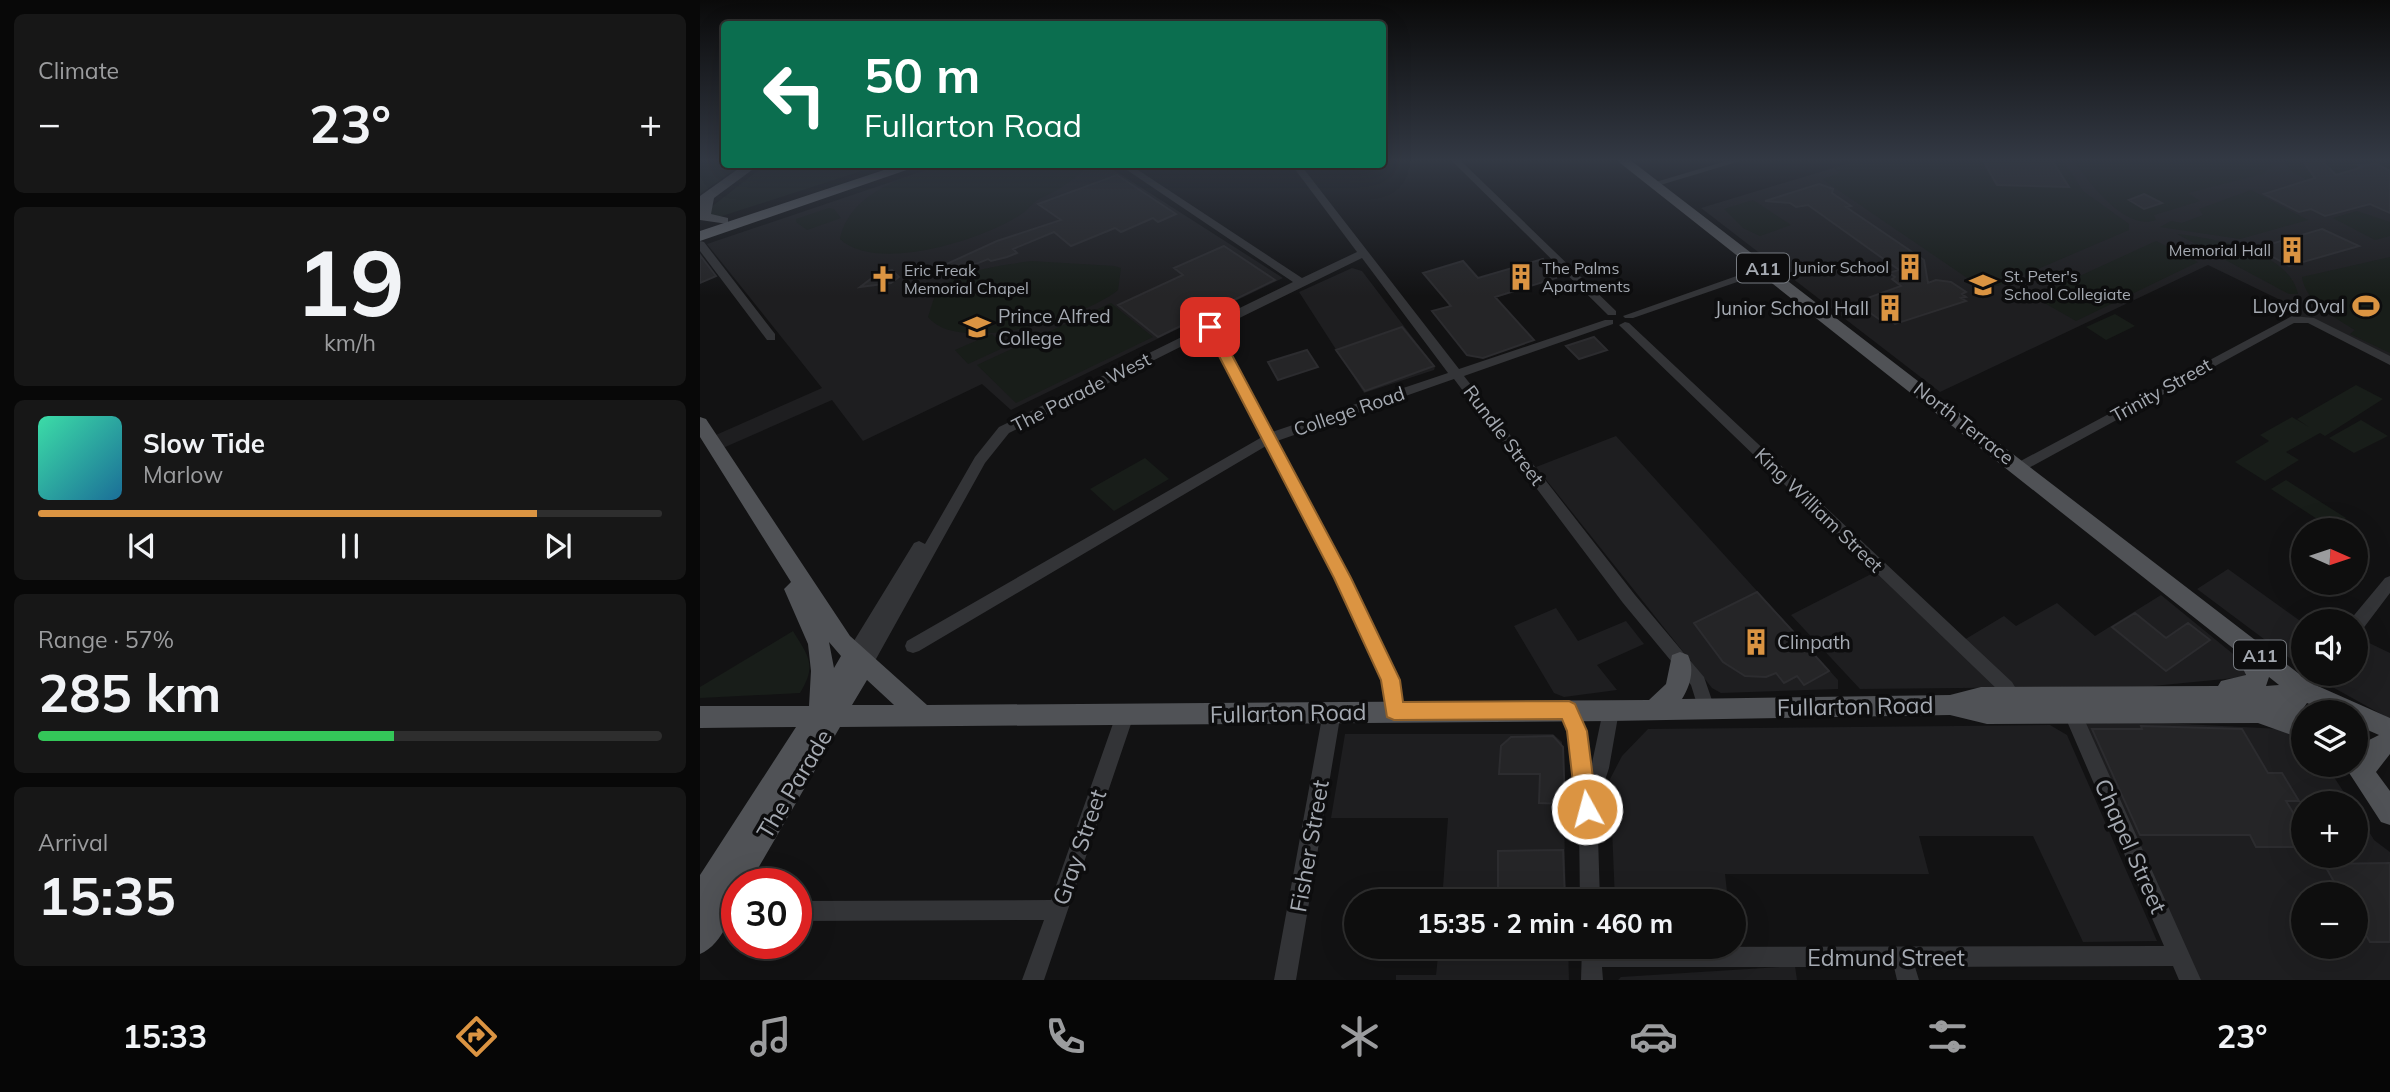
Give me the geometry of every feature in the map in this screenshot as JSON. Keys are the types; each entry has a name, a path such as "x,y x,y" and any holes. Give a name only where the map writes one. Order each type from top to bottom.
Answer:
{"highway":[{"path":"700,228 772,205"},
{"path":"700,236 794,205"}],"main road":[{"path":"704,205 704,217 723,221"},
{"name":"North Terrace","path":"1681,205 2216,620 2291,669"},
{"path":"700,423 763,521 854,653 920,714"},
{"path":"763,521 818,639 825,671 827,715"},
{"path":"2173,696 2248,687 2258,678 2255,663 2216,620"},
{"name":"The Parade","path":"700,940 714,908 827,715 854,653"},
{"path":"1655,709 1673,696 1681,682 1680,662"},
{"path":"784,715 809,699 825,671"},
{"name":"Fullarton Road","path":"1950,705 1981,697 2274,696 2300,686"},
{"name":"Fullarton Road","path":"700,717 1610,711 1950,705 1987,713 2287,712 2307,686"},
{"name":"A11","path":"2316,686 2336,700"},
{"path":"2015,697 2030,703 2067,707 2072,712"},
{"path":"2247,712 2291,724"},
{"name":"A11","path":"2368,719 2390,729"},
{"path":"2368,756 2390,742"},
{"path":"2362,777 2387,809"}],"street":[{"path":"1183,205 1298,281"},
{"name":"Rundle Street","path":"1327,205 1698,682 1706,709"},
{"path":"1499,205 1610,318 1627,320 1765,269"},
{"path":"700,244 771,337"},
{"name":"The Parade West","path":"854,653 973,471 1004,430 1209,325 1363,251"},
{"name":"College Road","path":"913,646 1270,438 1610,318"},
{"name":"Trinity Street","path":"2020,467 2292,319 2303,318 2390,361"},
{"name":"King William Street","path":"1627,320 2015,697"},
{"path":"1209,325 1270,438 1391,680 1394,711"},
{"path":"2368,610 2390,582"},
{"path":"1569,710 1577,731 1587,809 1590,889"},
{"path":"1587,809 1600,768 1610,711"},
{"name":"Fisher Street","path":"1285,980 1332,712"},
{"name":"Chapel Street","path":"2072,712 2190,980"},
{"name":"Gray Street","path":"1033,980 1125,715"},
{"path":"812,911 1057,910"},
{"name":"Edmund Street","path":"1746,954 2179,956"},
{"path":"1902,957 1908,980"},
{"path":"1592,959 1592,980"}],"shaded area":[{"path":"714,205 757,205 716,218 708,216"},
{"name":"Prince Alfred College","path":"823,205 1168,205 1283,278 1011,410 982,384 863,441 832,400 716,451 709,438 822,388 707,244"},
{"path":"1032,205 1023,213 984,233 932,249 904,253 879,253 857,249 840,239 847,221 858,206"},
{"name":"St. Peter's School Collegiate","path":"1712,205 2390,205 2390,360 2298,317 2301,310 2208,265 1940,392 1701,208"},
{"path":"1738,205 1760,205 1791,225 1760,236 1743,228 1724,209"},
{"path":"1860,205 2102,205 2129,224 2129,230 1998,286 1976,284"},
{"path":"2111,205 2188,205 2154,215 2156,220 2144,222 2120,212"},
{"path":"2211,205 2279,205 2308,220 2240,239 2160,227 2171,221 2182,223 2203,215 2199,209"},
{"path":"829,208 834,209 841,218 807,230 796,222 796,219"},
{"path":"2357,211 2390,222 2390,236 2375,240 2333,218"},
{"path":"2177,234 2229,243 2265,257 2292,279 2298,294 2289,294"},
{"path":"2156,241 2198,262 2076,321 2034,297"},
{"path":"2390,257 2390,353 2350,334 2355,330 2315,301 2304,286 2302,277"},
{"path":"1031,261 1121,268 1118,290 1102,301 1052,321 993,333 966,333 944,328 928,317 938,291 955,278 967,273"},
{"path":"1352,268 1362,271 1435,367 1434,370 1364,393 1299,292"},
{"path":"1111,303 1153,337 1016,403 977,365"},
{"path":"2115,314 2135,326 2106,340 2086,327"},
{"path":"992,334 1005,347 968,364 955,350"},
{"path":"2356,385 2383,399 2325,436 2320,433 2286,452 2299,460 2265,481 2235,462 2269,441 2260,435 2292,417 2309,427 2297,419"},
{"path":"2361,420 2388,436 2354,453 2329,438"},
{"path":"1616,436 1838,680 1838,689 1721,693 1712,688 1536,467"},
{"path":"1145,458 1169,479 1114,511 1090,489"},
{"path":"2286,480 2346,518 2316,518 2271,489"},
{"path":"1881,569 1959,643 2004,616 2016,626 2057,603 2095,636 2161,595 2238,658 2246,666 2245,677 2153,686 1860,689 1791,615"},
{"path":"2228,569 2291,614 2291,659 2197,589"},
{"path":"1556,608 1578,641 1626,621 1644,644 1597,665 1617,690 1564,697 1554,693 1514,626"},
{"path":"793,631 809,661 808,675 800,693 700,698 700,687"},
{"path":"2368,642 2390,653 2390,719 2368,707 2368,700 2356,700 2331,686 2368,686"},
{"path":"2087,719 2281,729 2291,734 2291,777 2334,777 2343,791 2291,791 2291,868 2368,868 2368,830 2374,840 2390,852 2390,980 2200,980 2083,727"},
{"path":"2050,725 2067,735 2157,941 2083,942 2033,836 1919,836 1929,874 1725,874 1727,889 1615,889 1610,779 1622,756 1648,729"},
{"path":"1345,734 1553,734 1562,742 1566,889 1443,889 1448,818 1331,818"},
{"path":"1438,959 1568,959 1569,980 1396,980 1396,975 1436,975"},
{"path":"1795,966 1797,980 1618,980 1621,977"}],"building":[{"path":"1039,205 1162,205 1176,214 1158,222 1153,218 1121,232 1115,228 1071,246 1054,232 1013,249 1017,253 1007,257 991,261 988,259 950,274 940,267 997,241 1061,220"},
{"path":"1793,205 1849,205 1851,206 1846,207 1924,260 1928,283 1936,280 1951,282 1966,292 1962,294 1966,297 1961,298 1966,301 1895,324 1890,320 1883,322 1862,307 1868,305 1862,300 1901,286 1889,273 1899,270 1808,205 1796,207"},
{"path":"2137,205 2157,205 2144,209"},
{"path":"2285,205 2367,205 2325,216 2311,209 2299,212"},
{"path":"2372,205 2390,205 2390,213"},
{"name":"Memorial Hall","path":"2322,229 2359,246 2289,266 2257,248"},
{"path":"1224,246 1275,280 1158,337 1118,305 1183,275 1174,268"},
{"path":"700,255 716,276 700,283"},
{"path":"1543,259 1556,278 1495,297 1534,340 1483,358 1467,355 1432,311 1451,306 1423,273 1463,261 1478,278"},
{"name":"Eric Freak Memorial Chapel","path":"892,270 899,277 891,283 860,287 880,272"},
{"path":"1402,327 1434,366 1365,391 1336,350"},
{"path":"1594,337 1607,350 1579,359 1566,346"},
{"path":"1307,350 1318,367 1278,380 1268,362"},
{"name":"Clinpath","path":"1757,592 1829,671 1804,685 1797,676 1784,683 1776,673 1766,677 1745,676 1723,662 1694,623"},
{"path":"2135,613 2166,638 2188,623 2210,640 2166,671 2112,627"},
{"path":"2141,726 2242,729 2268,773 2282,773 2293,791 2291,801 2286,801 2291,809 2291,847 2256,847 2250,835 2140,835 2092,729 2142,729"},
{"path":"1553,736 1563,747 1565,804 1539,803 1540,774 1499,774 1501,746 1511,737"},
{"path":"1563,850 1565,889 1498,889 1498,851"},
{"path":"2368,863 2390,863 2390,942 2370,942 2368,939 2368,882 2334,882 2326,868 2368,868"}],"place":[{"name":"Memorial Hall","path":"2292,250"},
{"name":"Junior School","path":"1910,267"},
{"name":"The Palms Apartments","path":"1521,277"},
{"name":"Eric Freak Memorial Chapel","path":"883,279"},
{"name":"St. Peter's School Collegiate","path":"1983,285"},
{"name":"Lloyd Oval","path":"2366,306"},
{"name":"Junior School Hall","path":"1890,308"},
{"name":"Prince Alfred College","path":"977,327"},
{"name":"Clinpath","path":"1756,642"}],"route":[{"path":"1210,327 1342,578 1391,680 1394,711 1569,710 1577,731 1587,809"}]}
